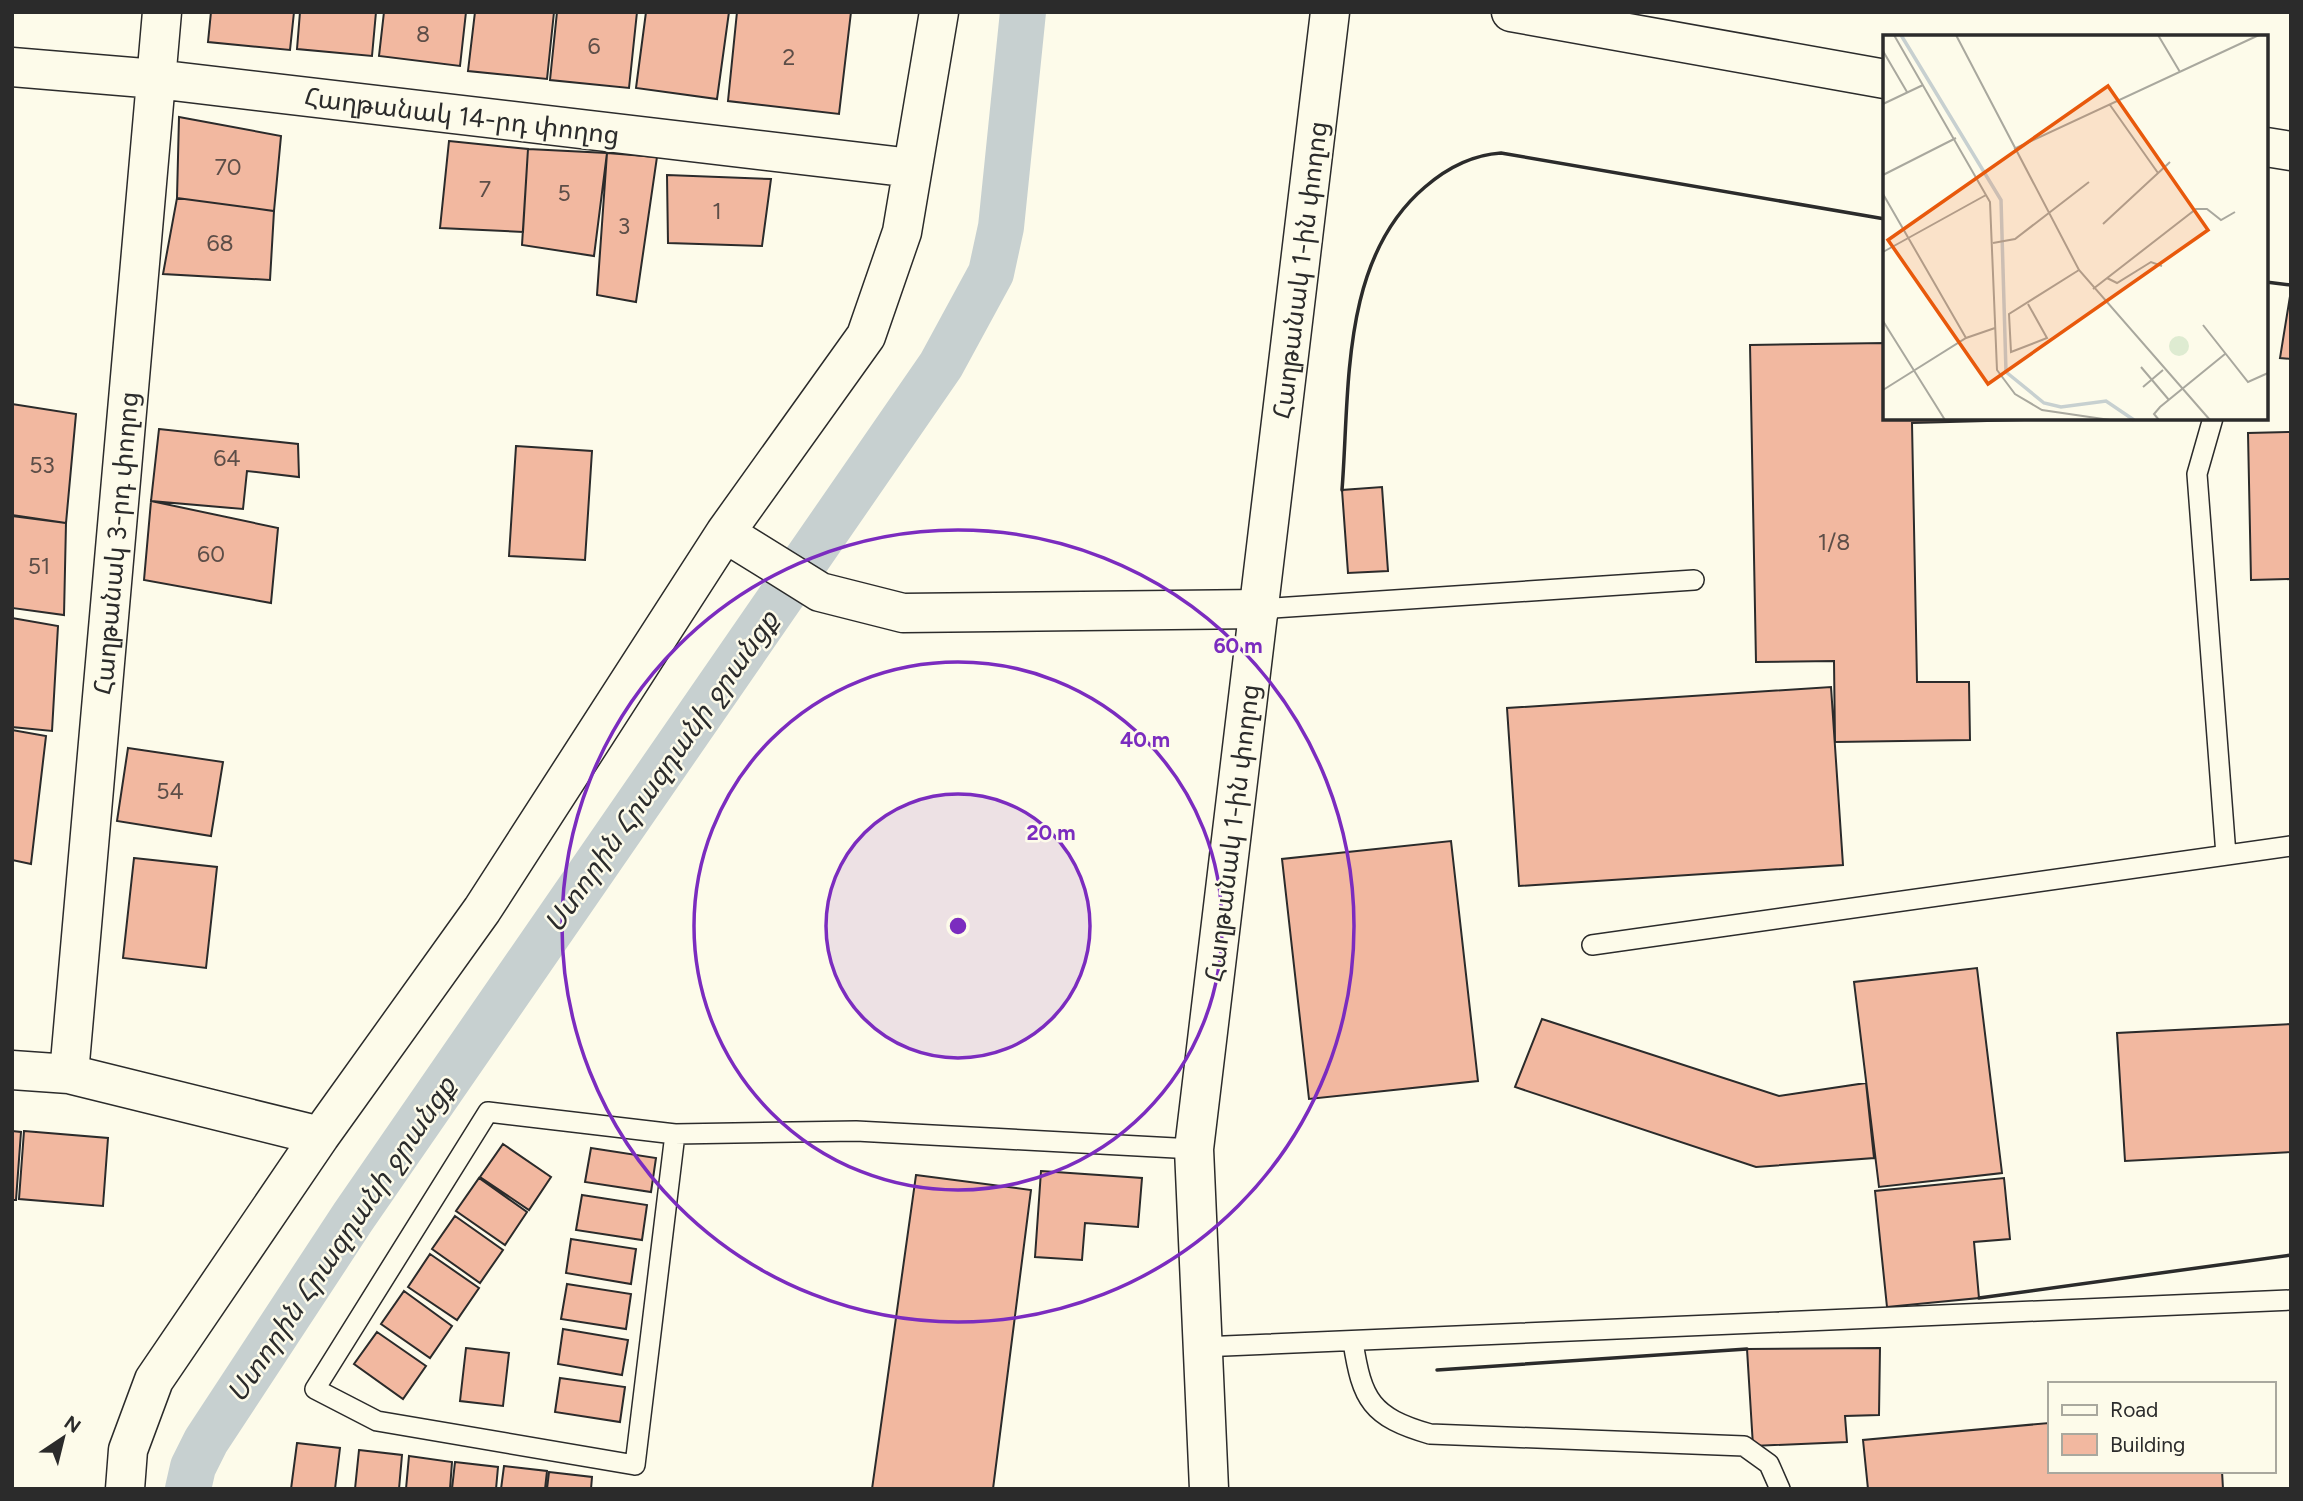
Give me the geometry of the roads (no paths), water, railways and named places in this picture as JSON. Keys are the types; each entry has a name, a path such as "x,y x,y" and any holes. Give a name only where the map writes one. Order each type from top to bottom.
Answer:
{"street":[{"name":"Հաղթանակ 3-րդ փողոց","path":"69,1074 162,12"},
{"path":"125,1489 128,1450 154,1380 320,1136 482,910 725,533 866,336 902,232 939,12"},
{"name":"Հաղթանակ 1-ին փողոց","path":"1209,1489 1194,1149 1330,12"},
{"path":"1511,12 1883,79"},
{"name":"Հաղթանակ 14-րդ փողոց","path":"12,67 156,79 912,169"},
{"path":"2268,147 2291,151"},
{"path":"725,533 820,592 903,613 1260,609"},
{"path":"12,1070 69,1074 320,1136"}],"lane":[{"path":"2212,420 2197,474 2227,855"},
{"path":"1260,609 1694,580"},
{"path":"1592,945 2291,846"},
{"path":"675,1135 635,1465 377,1421 315,1389 488,1112 675,1135 856,1131 1194,1149"},
{"path":"1201,1347 2291,1300"},
{"path":"1353,1342 1360,1384 1374,1406 1398,1425 1430,1434 1744,1446 1769,1464 1780,1489"}],"waterway":[{"name":"Ստորին Հրազդանի ջրանցք","path":"188,1489 193,1467 206,1441 353,1217 941,365 991,273 1001,227 1023,12"}]}
